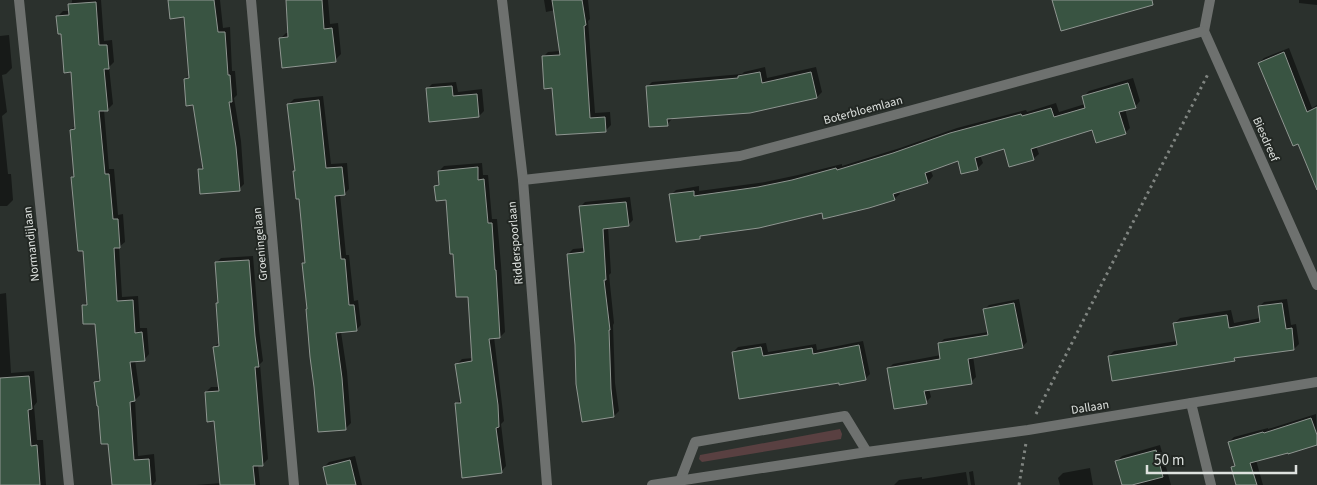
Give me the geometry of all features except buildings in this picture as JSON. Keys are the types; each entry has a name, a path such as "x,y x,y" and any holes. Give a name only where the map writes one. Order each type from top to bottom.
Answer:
{"street":[{"name":"Normandijlaan","path":"18,0 69,485"},
{"name":"Groeningelaan","path":"251,0 294,485"},
{"name":"Ridderspoorlaan","path":"502,0 523,180 547,485"},
{"path":"1204,31 1210,0"},
{"name":"Boterbloemlaan","path":"523,180 740,156 1204,31"},
{"name":"Biesdreef","path":"1204,31 1317,286"},
{"name":"Dallaan","path":"652,485 867,452 1028,430 1317,382"},
{"path":"1191,403 1211,485"},
{"path":"680,480 695,442 845,416 867,452"}],"path":[{"path":"1019,485 1028,430 1216,58"}],"shaded area":[{"path":"840,429 841,439 702,462 699,459 700,455"}]}
